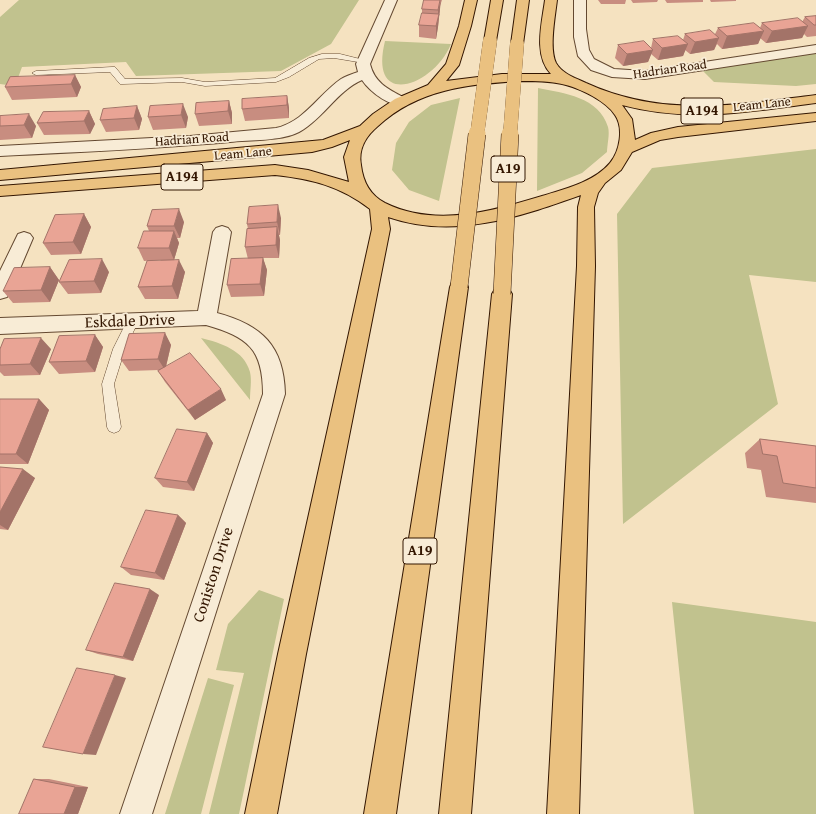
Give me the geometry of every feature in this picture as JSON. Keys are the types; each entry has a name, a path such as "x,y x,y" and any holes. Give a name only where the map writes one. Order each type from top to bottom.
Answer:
{"highway":[{"path":"433,88 452,65 465,26 471,0"},
{"name":"A19","path":"380,814 459,287 480,105 497,0"},
{"name":"A19","path":"455,814 502,294 511,112 523,0"},
{"path":"550,0 548,23 548,61 558,74 569,81"},
{"name":"A194","path":"538,77 569,81 590,91 616,107 622,116 627,135 624,156 614,169 598,182 567,194 501,215 468,221 438,221 411,217 369,200 352,165 354,146 363,130 402,102 433,88 462,83 538,77"},
{"name":"Leam Lane","path":"590,91 636,104 683,111 710,110 816,99"},
{"name":"Leam Lane","path":"626,148 656,136 678,132 816,117"},
{"name":"Leam Lane","path":"0,175 312,148 346,138 363,130"},
{"name":"Leam Lane","path":"0,191 275,170 317,177 369,200"},
{"path":"563,814 585,290 586,207 590,192 598,182"},
{"path":"261,814 292,654 381,229 369,200"}],"street":[{"path":"391,0 364,68 369,82 378,90 402,102"},
{"name":"Hadrian Road","path":"580,0 582,41 586,58 604,71 625,76 645,75 816,49"},
{"name":"Hadrian Road","path":"0,151 190,141 276,133 293,129 302,123 346,82 364,68"},
{"path":"206,318 222,232"},
{"path":"0,292 24,238"},
{"name":"Eskdale Drive","path":"0,326 206,318 224,323 255,339"},
{"name":"Coniston Drive","path":"136,814 274,394 275,376 272,362 264,349 255,339"}],"lane":[{"path":"36,73 112,69 123,82 182,80 205,84 276,80 283,78 318,57 327,56 364,68"},
{"path":"114,427 108,384 119,349 132,322"}],"green space":[{"path":"19,0 359,0 331,44 281,71 136,76 126,62 22,67 15,86 0,84 0,17"},
{"path":"385,41 451,44 443,59 431,71 418,80 405,84 394,83 386,76 382,63"},
{"path":"805,53 816,54 816,84 796,86 714,82 702,70"},
{"path":"538,88 559,92 579,98 589,103 597,109 603,117 609,133 607,152 582,173 537,191"},
{"path":"460,98 439,201 409,190 392,170 396,143 409,122 431,105"},
{"path":"816,149 816,282 749,275 778,404 623,524 617,214 652,168"},
{"path":"201,338 224,345 243,358 251,375 250,400"},
{"path":"259,590 284,599 239,814 209,814 244,673 216,670 228,624"},
{"path":"672,602 816,622 816,814 694,814"},
{"path":"208,678 234,685 201,814 165,814"}],"building":[{"path":"424,0 440,0 438,10 422,9"},
{"path":"422,13 439,14 436,26 419,25"},
{"path":"816,16 816,25 805,17"},
{"path":"798,18 808,26 772,31 762,23"},
{"path":"754,23 764,31 727,36 718,28"},
{"path":"710,30 719,38 695,42 685,34"},
{"path":"678,36 688,44 662,48 653,39"},
{"path":"644,41 653,50 627,54 618,45"},
{"path":"75,75 71,84 5,87 10,77"},
{"path":"287,96 287,105 242,109 242,99"},
{"path":"229,101 228,111 195,114 196,103"},
{"path":"183,104 181,115 148,117 150,106"},
{"path":"137,106 134,118 100,120 103,109"},
{"path":"89,111 84,121 37,123 43,112"},
{"path":"29,114 24,125 0,126 0,116"},
{"path":"278,205 277,222 247,224 249,207"},
{"path":"179,209 174,226 147,226 152,210"},
{"path":"84,214 73,242 43,243 55,215"},
{"path":"277,227 276,245 245,247 247,229"},
{"path":"144,231 174,231 169,248 138,248"},
{"path":"263,258 260,284 227,285 231,259"},
{"path":"102,259 94,281 59,282 69,260"},
{"path":"179,260 172,286 138,287 147,261"},
{"path":"50,267 41,290 3,291 14,268"},
{"path":"165,333 158,359 121,360 129,334"},
{"path":"95,335 86,361 49,362 59,336"},
{"path":"41,338 30,364 0,365 0,349 4,339"},
{"path":"190,353 221,389 188,410 158,371"},
{"path":"0,399 39,399 16,454 0,454"},
{"path":"177,429 207,433 187,482 155,478"},
{"path":"760,439 816,446 816,488 783,483 777,456 763,454"},
{"path":"0,467 23,469 0,512"},
{"path":"146,510 178,515 155,573 121,567"},
{"path":"115,583 150,589 123,657 86,650"},
{"path":"77,668 115,675 83,754 43,747"},
{"path":"34,779 75,787 64,814 19,814"}]}
